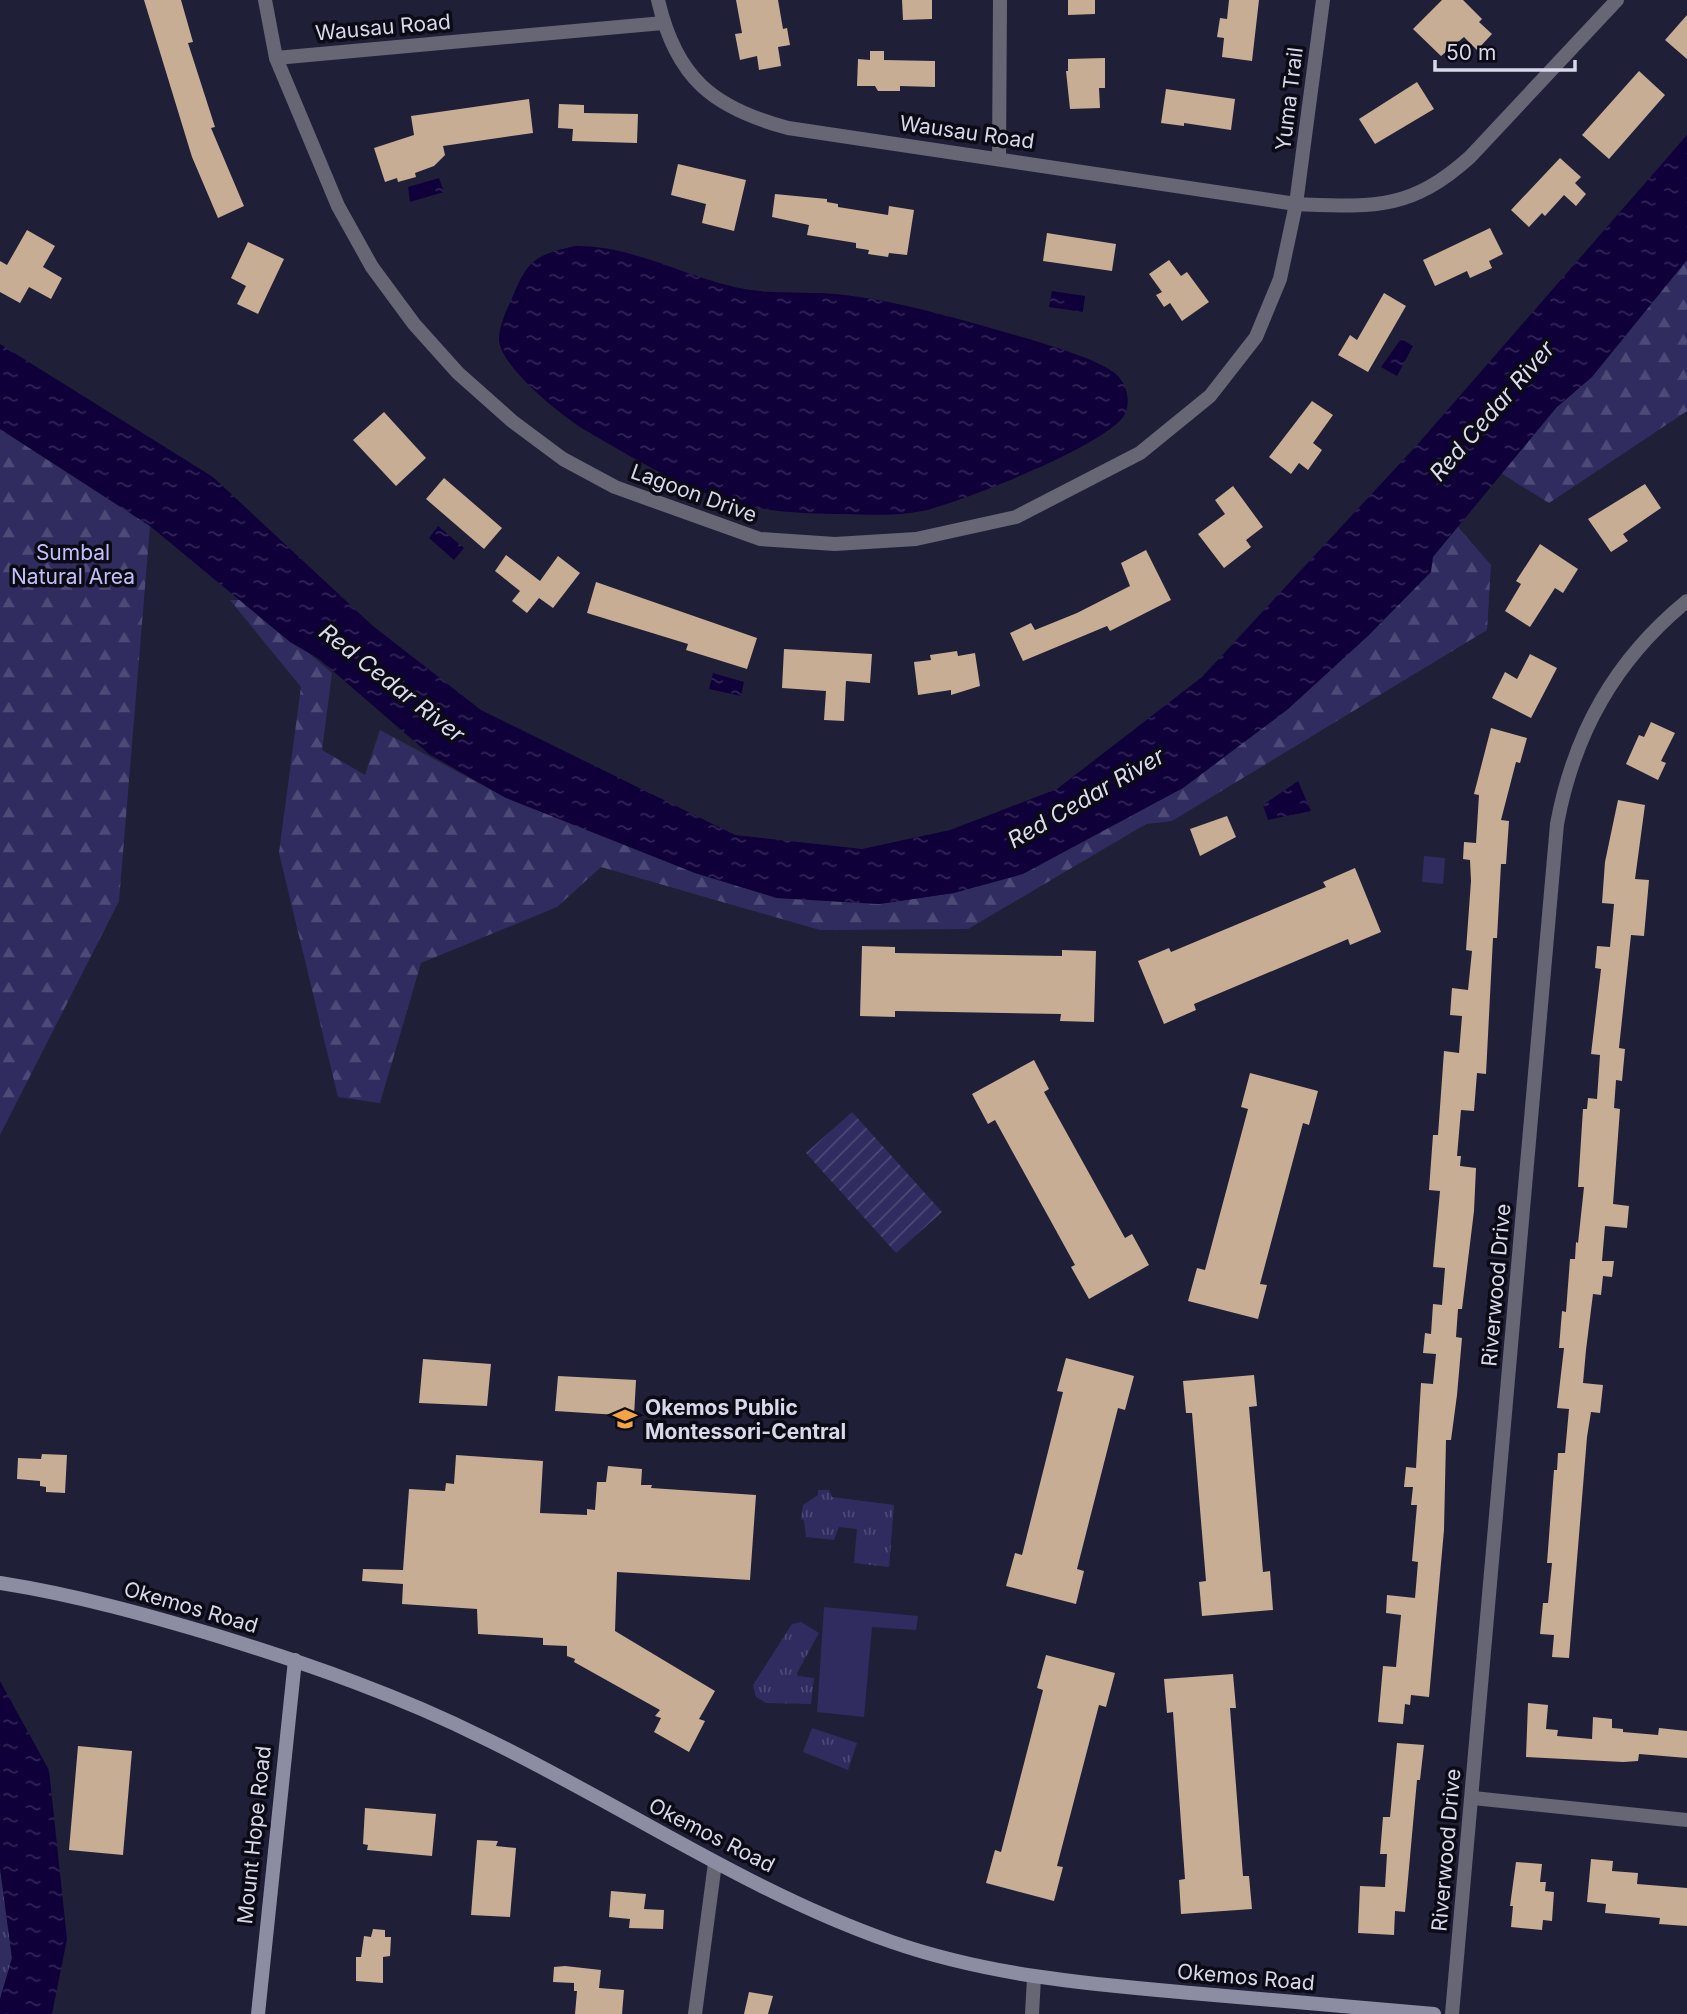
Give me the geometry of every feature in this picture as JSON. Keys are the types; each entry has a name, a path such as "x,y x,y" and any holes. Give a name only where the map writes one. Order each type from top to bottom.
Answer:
{"main road":[{"name":"Okemos Road","path":"0,1583 136,1611 295,1660 383,1692 485,1738 715,1863 888,1941 957,1962 1034,1978 1387,2012 1434,2014"},
{"name":"Mount Hope Road","path":"258,2014 295,1660"}],"street":[{"name":"Lagoon Drive","path":"265,0 276,58 338,206 372,267 414,324 458,373 512,421 563,459 615,487 665,508 760,539 835,544 916,540 992,523 1016,517 1140,453 1210,396 1256,337 1280,279 1296,204"},
{"path":"658,0 663,23"},
{"path":"999,157 1000,0"},
{"name":"Yuma Trail","path":"1296,204 1323,0"},
{"name":"Wausau Road","path":"276,58 663,23 680,58 707,93 750,118 788,128 999,157 1296,204 1361,207 1421,194 1445,180 1617,0"},
{"name":"Riverwood Drive","path":"1452,2014 1559,815 1570,766 1604,693 1645,639 1687,601"},
{"path":"1473,1798 1687,1820"},
{"path":"695,2014 715,1863"},
{"path":"1031,2014 1034,1978"}],"green space":[{"path":"1687,258 1687,411 1549,503 1499,472"},
{"name":"Sumbal Natural Area","path":"0,429 150,526 119,901 0,1135"},
{"path":"1453,521 1491,565 1487,630 1172,821 1146,824 968,929 820,930 601,867 557,907 421,963 380,1103 338,1097 279,853 301,687 230,600 247,600 332,673 322,750 365,775 380,730 506,798 695,873 777,898 879,904 954,893"},
{"path":"1424,856 1445,858 1443,884 1422,882"},
{"path":"852,1112 942,1212 896,1253 806,1153"},
{"path":"818,1490 829,1490 832,1497 894,1505 889,1567 854,1563 857,1529 839,1527 834,1540 806,1537 804,1520 801,1519 803,1505 818,1495"},
{"path":"824,1607 918,1616 916,1630 872,1627 864,1717 817,1712"},
{"path":"801,1622 819,1633 797,1673 798,1676 814,1678 811,1704 766,1703 756,1697 753,1685 792,1624"},
{"path":"812,1728 857,1743 848,1770 803,1752"},
{"path":"0,1868 12,1958 0,1999"}],"water":[{"name":"Red Cedar River","path":"1687,135 1687,260 1592,377 1556,408 1433,557 1431,572 1368,636 1287,710 1183,788 1023,874 954,893 879,904 777,898 695,873 506,798 429,754 319,659 290,642 150,526 0,429 0,344 213,477 373,626 481,710 735,835 862,849 950,830 1057,789 1202,677 1417,445"},
{"path":"439,178 444,192 410,202 408,187"},
{"path":"575,246 620,251 706,279 751,290 867,298 1026,338 1108,368 1120,378 1125,388 1127,409 1113,426 1064,456 999,485 923,511 884,515 801,513 756,508 728,501 673,479 561,414 519,375 501,349 499,338 502,322 529,266 551,252"},
{"path":"1052,291 1085,296 1083,312 1049,307"},
{"path":"1401,339 1413,346 1397,376 1381,367"},
{"path":"438,526 464,548 454,560 429,538"},
{"path":"713,673 744,682 741,696 709,689"},
{"path":"1298,781 1311,811 1268,820 1263,805"},
{"path":"0,1681 49,1770 67,1939 52,2014 0,2014 0,1999 12,1958 0,1868"}],"building":[{"path":"144,0 181,0 193,42 188,43 215,127 211,128 244,206 218,218 192,157"},
{"path":"736,0 778,0 783,29 787,28 790,45 778,47 781,66 759,70 757,56 740,60 735,34 742,33"},
{"path":"902,0 932,0 932,19 903,20"},
{"path":"1068,0 1095,0 1095,14 1068,15"},
{"path":"1229,0 1259,0 1252,61 1222,57 1224,38 1217,37 1220,18 1227,19"},
{"path":"1442,0 1463,0 1482,19 1479,22 1492,34 1477,50 1464,37 1441,56 1413,29"},
{"path":"1687,15 1687,59 1665,40"},
{"path":"870,51 884,51 884,60 935,61 935,87 900,86 900,91 878,91 875,86 857,86 858,59 870,60"},
{"path":"1105,58 1105,88 1099,88 1100,108 1070,109 1066,71 1068,59"},
{"path":"1639,71 1665,95 1609,159 1582,135"},
{"path":"1417,82 1434,109 1375,144 1359,119"},
{"path":"1166,89 1235,99 1231,130 1184,123 1184,126 1161,123"},
{"path":"529,99 533,133 443,146 445,155 434,166 415,173 416,177 385,182 374,148 414,135 411,116"},
{"path":"559,104 584,105 584,113 638,114 637,143 572,141 573,129 558,128"},
{"path":"1560,158 1581,177 1575,183 1586,194 1576,206 1564,195 1545,216 1542,213 1529,227 1511,210"},
{"path":"678,164 746,180 734,231 702,223 706,204 671,195"},
{"path":"775,194 827,199 827,202 838,204 838,207 888,215 889,206 914,210 907,255 889,253 888,257 868,254 869,250 856,248 856,243 807,235 809,225 772,217"},
{"path":"1490,228 1503,254 1489,261 1492,268 1470,278 1467,271 1435,286 1423,260"},
{"path":"27,230 55,246 43,267 62,278 51,299 29,287 20,303 0,292 0,261 7,265"},
{"path":"1047,233 1116,244 1112,271 1043,261"},
{"path":"248,242 284,259 258,314 237,304 246,286 231,278"},
{"path":"1169,260 1181,276 1187,272 1209,302 1182,321 1170,303 1164,307 1156,295 1162,292 1149,274"},
{"path":"1384,293 1406,306 1368,372 1338,355 1350,335 1357,340"},
{"path":"1312,401 1333,415 1313,443 1322,450 1308,470 1299,463 1291,474 1269,457"},
{"path":"384,412 426,458 396,486 353,440"},
{"path":"444,478 502,528 484,549 426,499"},
{"path":"1645,484 1661,508 1623,534 1628,541 1611,552 1588,519"},
{"path":"1233,486 1263,527 1246,540 1251,547 1224,568 1198,534 1225,514 1215,500"},
{"path":"1540,544 1578,569 1563,593 1555,588 1530,627 1505,611 1521,584 1516,581"},
{"path":"1146,550 1171,600 1110,631 1107,626 1023,661 1010,633 1031,623 1035,630 1077,613 1130,586 1121,563"},
{"path":"506,555 540,581 558,556 580,573 553,608 539,598 527,613 512,601 520,591 495,571"},
{"path":"596,582 757,638 747,669 686,650 688,644 587,613"},
{"path":"784,649 872,654 870,683 846,681 844,721 824,720 826,691 782,688"},
{"path":"957,651 958,656 975,653 980,686 951,695 951,690 918,695 914,662 931,660 930,655"},
{"path":"1530,654 1557,668 1531,718 1492,698 1505,672 1517,679"},
{"path":"1651,722 1675,733 1661,761 1666,763 1658,780 1626,764 1639,735 1644,737"},
{"path":"1491,728 1527,738 1520,763 1516,762 1501,820 1509,821 1506,864 1501,864 1497,938 1493,938 1486,1074 1477,1073 1474,1111 1461,1110 1457,1156 1461,1156 1460,1166 1476,1168 1474,1211 1462,1309 1458,1309 1456,1337 1462,1338 1451,1440 1446,1440 1444,1530 1429,1697 1411,1695 1410,1705 1405,1704 1403,1724 1378,1722 1383,1666 1396,1667 1401,1615 1386,1613 1387,1595 1415,1598 1418,1562 1412,1561 1417,1505 1411,1505 1413,1487 1404,1487 1406,1467 1416,1468 1421,1383 1433,1384 1436,1354 1423,1353 1425,1333 1431,1334 1433,1304 1442,1305 1445,1268 1433,1267 1440,1191 1429,1190 1433,1135 1438,1135 1444,1051 1459,1053 1462,1016 1450,1015 1452,988 1468,990 1472,951 1466,950 1471,881 1470,860 1463,859 1464,842 1476,843 1479,795 1474,794"},
{"path":"1618,800 1645,805 1635,879 1649,880 1644,936 1631,935 1619,1048 1625,1049 1622,1081 1616,1080 1614,1108 1620,1109 1613,1204 1629,1206 1627,1228 1605,1226 1602,1261 1614,1261 1612,1277 1603,1276 1601,1295 1593,1294 1583,1383 1603,1385 1600,1413 1591,1412 1587,1437 1569,1658 1552,1657 1554,1635 1540,1634 1543,1603 1548,1603 1552,1563 1547,1563 1554,1470 1557,1470 1558,1453 1565,1453 1569,1409 1557,1408 1564,1348 1559,1348 1562,1311 1566,1312 1570,1259 1575,1259 1584,1187 1578,1187 1583,1109 1587,1109 1588,1098 1597,1099 1600,1055 1591,1054 1601,969 1595,968 1597,946 1610,947 1614,904 1602,903 1605,862"},
{"path":"1227,816 1236,837 1200,856 1190,829"},
{"path":"1355,868 1381,932 1350,945 1348,939 1194,1004 1196,1010 1164,1024 1138,961 1169,948 1171,952 1326,887 1323,882"},
{"path":"862,946 895,947 895,953 1062,956 1062,950 1096,951 1094,1022 1060,1021 1061,1014 895,1011 895,1017 860,1016"},
{"path":"1034,1060 1049,1089 1044,1092 1125,1238 1132,1234 1149,1265 1089,1299 1071,1267 1075,1265 995,1120 988,1124 972,1094"},
{"path":"1250,1073 1318,1091 1309,1125 1303,1123 1260,1284 1267,1285 1258,1319 1188,1301 1197,1268 1205,1270 1248,1109 1241,1107"},
{"path":"1066,1358 1134,1376 1125,1410 1118,1408 1077,1569 1084,1571 1076,1604 1006,1586 1015,1553 1022,1555 1063,1392 1057,1391"},
{"path":"423,1359 491,1364 487,1406 419,1403"},
{"path":"1254,1375 1257,1406 1249,1407 1263,1572 1270,1571 1273,1610 1202,1616 1199,1582 1206,1581 1192,1413 1186,1413 1183,1381"},
{"path":"558,1376 636,1380 634,1416 555,1411"},
{"path":"42,1454 67,1455 65,1493 46,1492 46,1487 40,1486 40,1481 17,1479 18,1458 41,1459"},
{"path":"456,1455 543,1461 540,1513 587,1515 587,1509 595,1510 597,1482 606,1482 608,1466 642,1469 641,1485 652,1485 651,1488 756,1495 750,1580 617,1572 615,1631 715,1691 699,1719 705,1721 689,1752 654,1732 661,1718 655,1716 660,1710 574,1662 575,1659 567,1656 567,1646 543,1645 543,1638 478,1634 477,1609 402,1604 403,1584 362,1581 363,1569 403,1570 409,1489 445,1491 446,1483 454,1484"},
{"path":"1046,1655 1115,1673 1106,1707 1099,1705 1057,1866 1063,1867 1054,1901 986,1883 995,1850 1001,1852 1043,1690 1037,1688"},
{"path":"1233,1674 1236,1708 1230,1708 1243,1876 1249,1876 1252,1909 1181,1914 1179,1880 1185,1879 1173,1712 1167,1713 1164,1679"},
{"path":"1528,1703 1548,1705 1546,1729 1558,1730 1557,1736 1592,1739 1593,1717 1612,1719 1612,1728 1623,1729 1623,1732 1658,1735 1659,1728 1687,1731 1687,1758 1639,1754 1638,1761 1623,1762 1526,1757"},
{"path":"1397,1743 1424,1745 1420,1780 1417,1780 1405,1912 1395,1911 1394,1935 1358,1933 1360,1886 1385,1887 1387,1854 1380,1854 1383,1817 1390,1817"},
{"path":"78,1746 132,1751 123,1855 69,1850"},
{"path":"365,1808 436,1814 432,1856 367,1850 368,1845 363,1844"},
{"path":"477,1840 498,1841 496,1846 516,1848 510,1917 471,1915"},
{"path":"1591,1859 1613,1861 1612,1871 1638,1873 1637,1884 1687,1888 1687,1926 1659,1924 1660,1918 1605,1913 1606,1904 1587,1902"},
{"path":"1516,1862 1542,1864 1540,1882 1546,1882 1545,1891 1554,1892 1552,1921 1543,1920 1542,1930 1511,1927 1513,1906 1510,1906"},
{"path":"611,1891 646,1894 644,1909 664,1910 663,1929 629,1928 630,1919 609,1917"},
{"path":"373,1929 385,1930 385,1937 391,1937 390,1956 383,1957 383,1983 356,1981 356,1957 361,1957 364,1936 371,1937"},
{"path":"554,1967 601,1970 599,1988 624,1990 622,2014 575,2014 577,1991 574,1991 574,1983 553,1982"},
{"path":"749,1992 773,1996 768,2014 744,2014"}],"place":[{"name":"Okemos Public Montessori-Central","path":"625,1419"}]}
